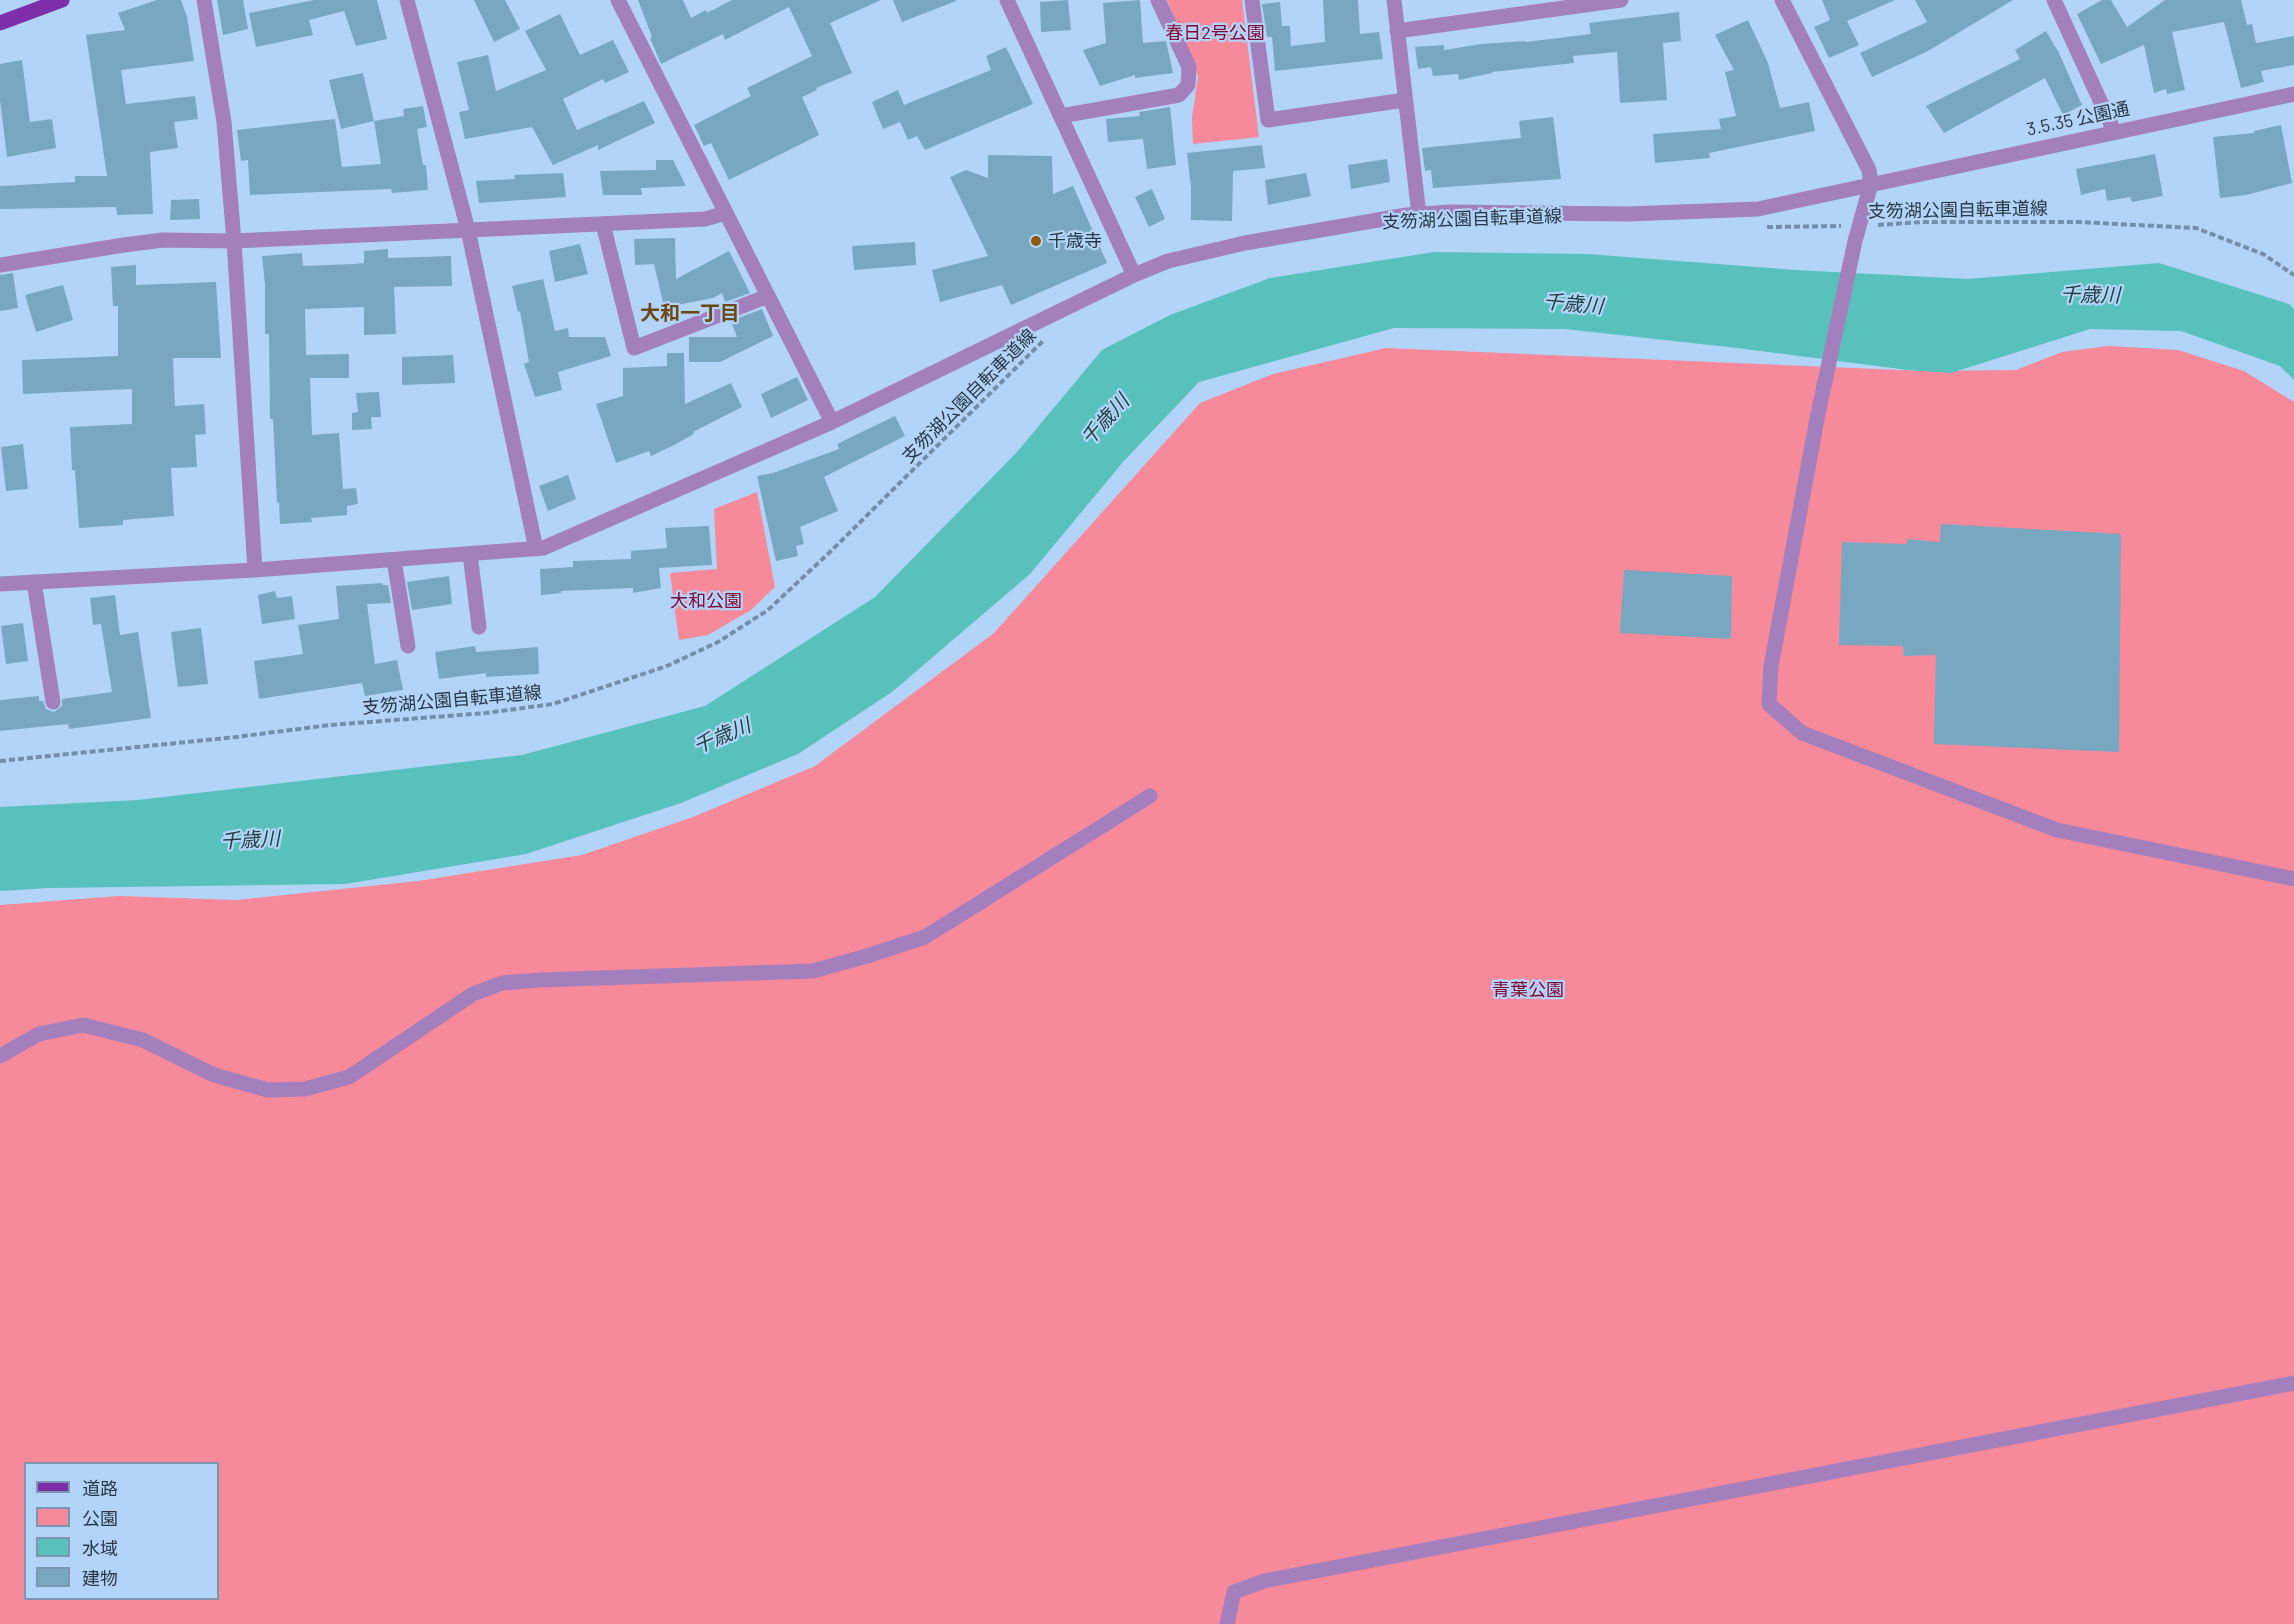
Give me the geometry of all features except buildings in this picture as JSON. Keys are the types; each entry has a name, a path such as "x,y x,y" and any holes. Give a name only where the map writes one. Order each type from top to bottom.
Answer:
{"main road":[{"path":"0,23 62,0"}],"street":[{"path":"204,0 224,123 234,241 255,570"},
{"path":"408,0 468,230 536,549"},
{"path":"618,0 832,422"},
{"path":"1007,0 1134,275"},
{"path":"1061,116 1179,95 1188,85 1189,67 1158,0"},
{"path":"1252,0 1268,120 1405,100"},
{"path":"1394,0 1419,215"},
{"path":"1397,31 1621,0"},
{"path":"1782,0 1869,170 1871,184 1855,241 1818,414 1771,666 1769,704 1802,733 2057,830 2294,879"},
{"path":"2054,0 2114,131"},
{"name":"3.5.35 公園通","path":"0,584 255,570 543,548 832,422 1134,275 1168,261 1245,243 1450,212 1628,214 1758,209 2294,93"},
{"path":"0,265 163,240 234,241 603,224 705,219 726,213"},
{"path":"603,224 634,348 768,296"},
{"path":"470,554 479,627"},
{"path":"394,560 408,646"},
{"path":"34,582 53,702"},
{"path":"0,1056 39,1034 83,1025 143,1040 214,1075 268,1090 305,1089 349,1077 473,994 502,983 813,971 925,937 1150,796"},
{"path":"1227,1624 1234,1592 1264,1581 2294,1383"}],"path":[{"name":"支笏湖公園自転車道線","path":"1761,227 1922,222 2078,222 2196,228 2263,254 2294,275"},
{"name":"支笏湖公園自転車道線","path":"0,761 330,725 486,713 553,704 668,666 718,642 768,610 1046,338"}],"green space":[{"name":"春日2号公園","path":"1167,0 1242,0 1259,137 1193,144 1192,118 1198,76"},
{"name":"青葉公園","path":"2108,346 2178,350 2244,371 2294,402 2294,1624 0,1624 0,905 119,896 237,900 418,881 582,855 693,817 815,766 994,633 1200,403 1273,374 1386,348 1922,371 2016,370 2062,352"},
{"name":"大和公園","path":"757,492 775,587 751,610 708,635 679,640 670,573 717,569 714,509"}],"water":[{"name":"千歳川","path":"1434,252 1587,254 1796,270 1968,279 2159,263 2289,304 2294,309 2294,380 2280,366 2181,331 2090,329 1951,373 1908,370 1565,329 1394,328 1199,382 1123,462 1030,574 892,692 798,754 681,803 526,854 345,884 49,888 0,891 0,807 138,800 522,755 705,706 875,597 1017,452 1102,350 1170,315 1270,278"}],"place":[{"name":"千歳寺","path":"1036,241"}],"district":[{"name":"大和一丁目","path":"690,313"}]}
